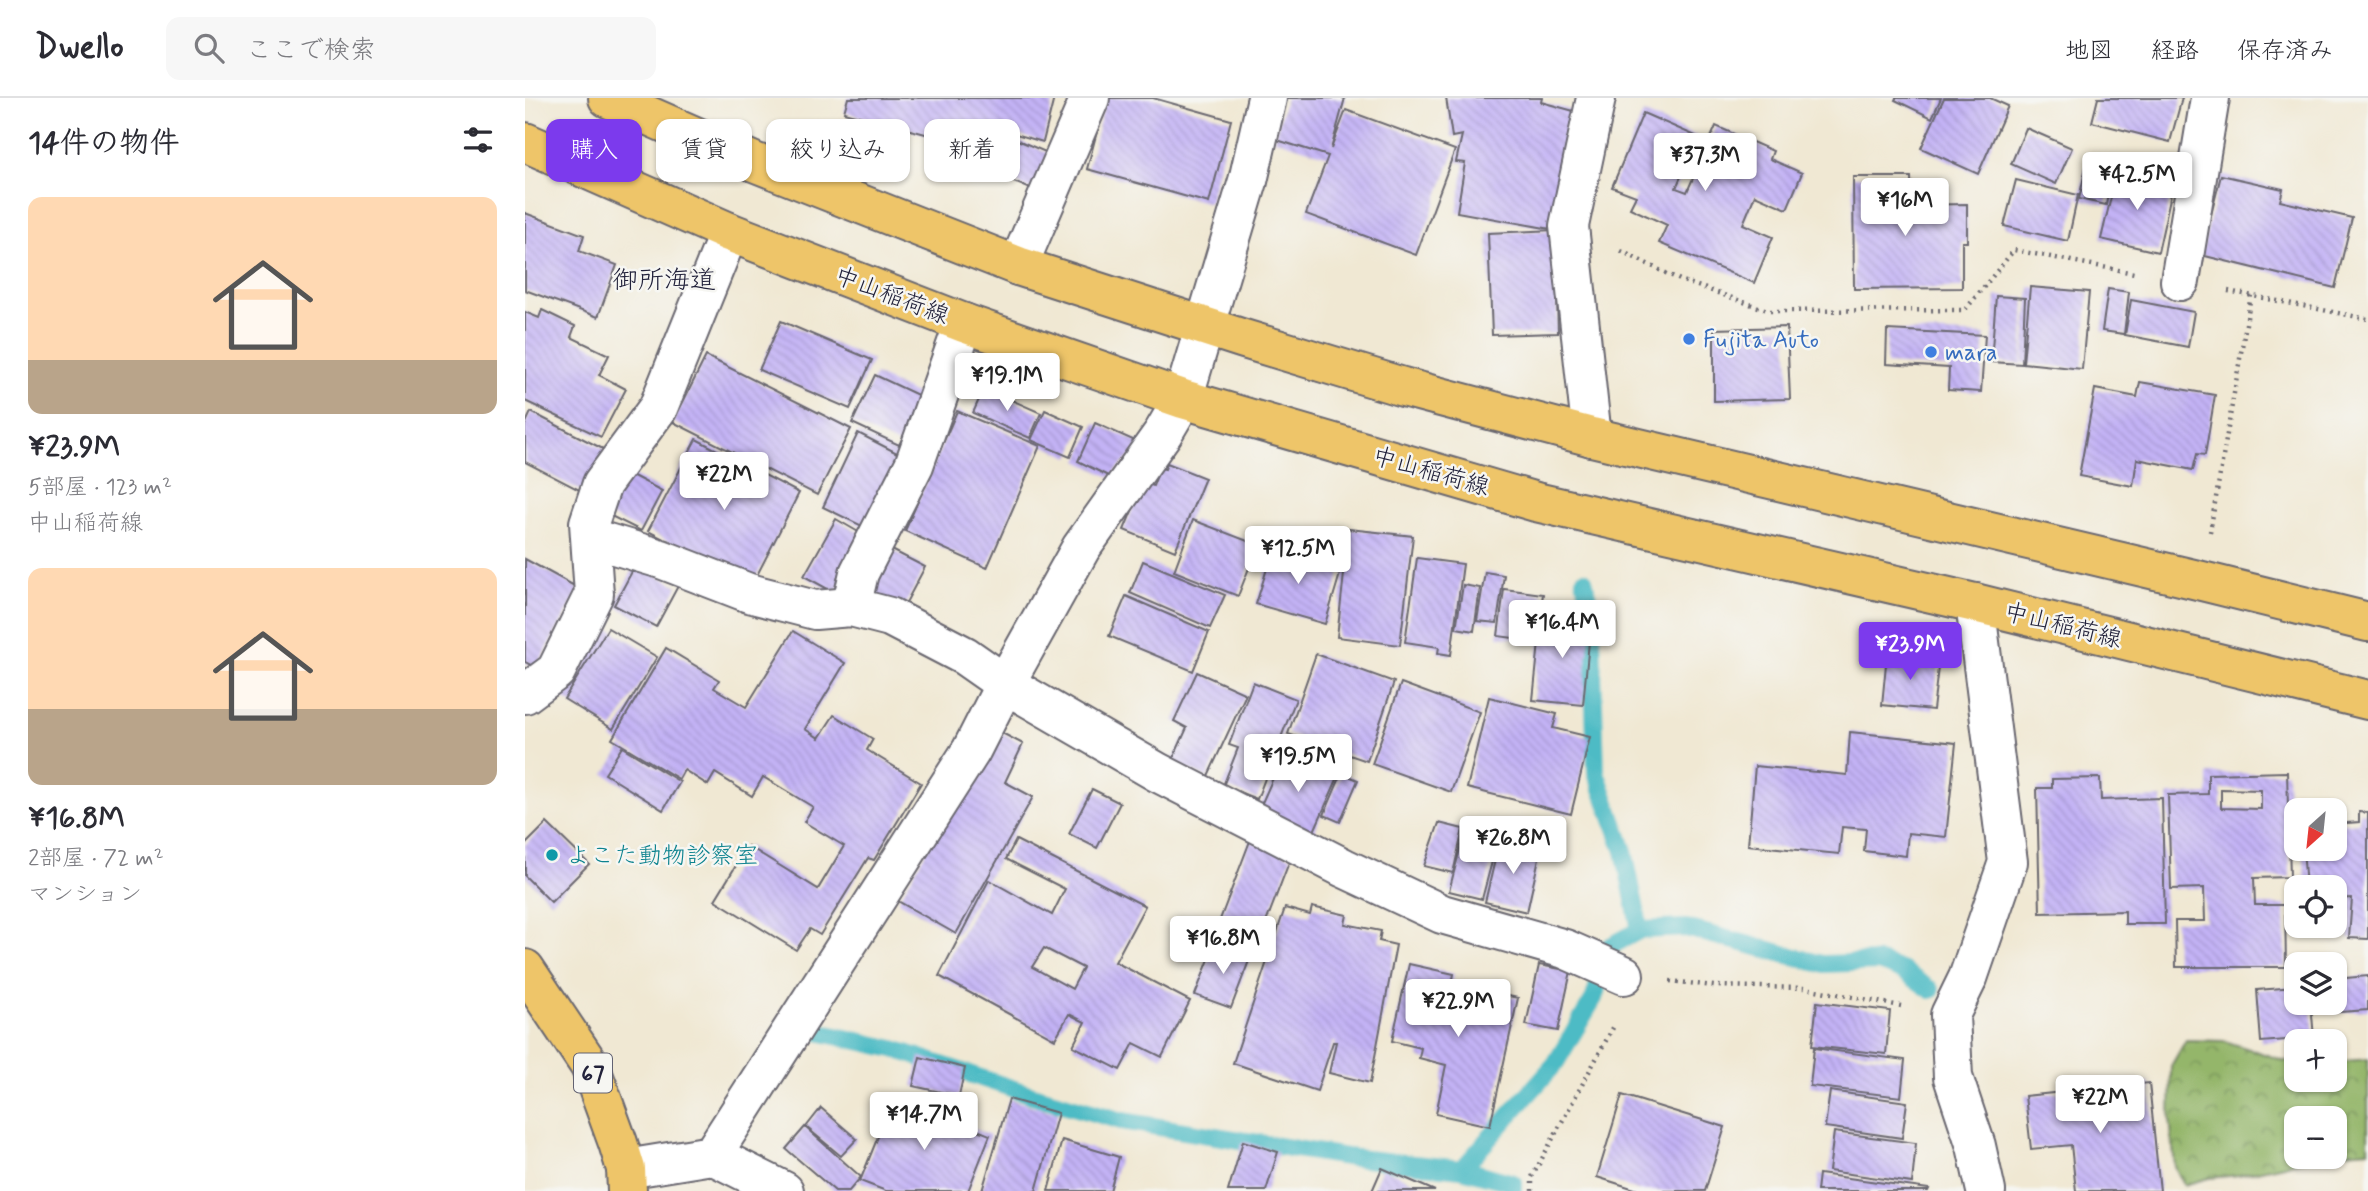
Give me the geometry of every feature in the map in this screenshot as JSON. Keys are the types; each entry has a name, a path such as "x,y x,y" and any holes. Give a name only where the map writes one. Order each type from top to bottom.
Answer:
{"main road":[{"path":"608,98 754,162 1017,265 1403,387 1592,437 2368,622"},
{"name":"中山稲荷線","path":"525,142 729,232 964,323 1183,399 1537,502 1975,603 2368,700"},
{"name":"67","path":"525,969 590,1066 626,1180"}],"street":[{"path":"1017,265 1090,98"},
{"path":"626,1180 712,1154 971,751 1081,548 1163,433 1183,399 1206,326 1248,181 1267,98"},
{"path":"1592,437 1569,226 1596,98"},
{"path":"2181,281 2210,98"},
{"path":"525,694 556,671 594,594 589,523 602,484 658,408 729,232"},
{"path":"851,607 859,573 914,465 964,323"},
{"path":"591,538 661,559 749,593 815,610 851,607 890,617 965,656 1005,684 1157,772 1343,868 1442,914 1565,948 1624,975"},
{"path":"1975,603 2008,862 1968,978 1949,1015 1953,1077 1976,1146 1986,1191"},
{"path":"712,1154 784,1191"}],"path":[{"path":"1569,226 1680,280 1770,311 1965,310 2014,250 2368,319"},
{"path":"2202,581 2251,295"},
{"path":"1532,1191 1532,1177 1618,1018 1624,975 1714,986 1805,988 1949,1015"}],"green space":[{"path":"2186,1040 2225,1041 2284,1061 2284,1092 2347,1092 2347,1061 2368,1059 2368,1150 2347,1152 2347,1106 2284,1106 2284,1165 2184,1185 2175,1167 2170,1119 2171,1066"}],"building":[{"path":"848,98 1054,98 1043,142 1020,135 1020,119 924,119 924,134 910,130 910,119 870,119 844,112"},
{"path":"1106,98 1153,98 1231,120 1209,203 1087,169"},
{"path":"1286,98 1345,98 1331,149 1346,110 1455,150 1416,255 1306,214 1328,156 1274,139"},
{"path":"1446,98 1542,98 1541,102 1581,113 1551,229 1457,212 1465,163 1456,162 1462,135 1452,137"},
{"path":"1941,98 1932,118 1895,100"},
{"path":"1944,98 1990,98 2008,106 1978,174 1921,148"},
{"path":"2098,98 2182,98 2170,142 2092,122"},
{"path":"1643,113 1698,137 1676,188 1687,192 1716,126 1773,151 1770,159 1802,173 1787,209 1755,195 1743,224 1773,237 1754,283 1659,243 1667,225 1630,208 1636,196 1612,187"},
{"path":"2026,128 2072,148 2056,184 2011,164"},
{"path":"1020,141 1048,153 1033,190 1014,182 1020,182"},
{"path":"2086,167 2112,172 2106,205 2079,199"},
{"path":"2117,172 2173,185 2158,252 2101,239"},
{"path":"2221,175 2283,189 2280,201 2352,218 2335,288 2201,255"},
{"path":"1853,177 1911,177 1912,205 1967,204 1967,242 1962,242 1962,288 1854,289"},
{"path":"2016,180 2078,195 2068,241 2004,226"},
{"path":"525,213 584,235 579,251 617,265 598,317 525,290"},
{"path":"1555,230 1558,333 1492,335 1488,233"},
{"path":"2030,287 2089,292 2082,369 2023,363"},
{"path":"2108,289 2129,292 2124,334 2102,331"},
{"path":"1996,296 2025,298 2022,364 1991,362"},
{"path":"2131,300 2194,312 2188,347 2125,335"},
{"path":"542,310 575,326 571,337 609,355 599,375 626,389 601,437 525,401 525,312 539,318"},
{"path":"781,321 872,360 850,409 759,370"},
{"path":"1787,327 1790,399 1714,401 1714,329"},
{"path":"1887,330 1985,335 1981,392 1948,390 1949,368 1886,364"},
{"path":"706,356 851,429 817,495 673,422"},
{"path":"875,375 922,397 899,445 852,423"},
{"path":"2140,382 2215,395 2205,455 2197,454 2193,470 2137,459 2133,486 2079,476 2095,389 2137,397"},
{"path":"984,388 1041,413 1030,438 973,413"},
{"path":"1045,410 1083,427 1070,457 1031,440"},
{"path":"957,411 1040,446 987,568 905,531"},
{"path":"531,412 607,451 585,493 525,462 525,425"},
{"path":"1095,423 1142,444 1110,477 1078,461"},
{"path":"858,433 899,454 864,527 823,507"},
{"path":"696,439 799,493 752,585 648,531"},
{"path":"1167,463 1205,478 1175,551 1124,530 1144,482 1153,486 1160,468 1165,469"},
{"path":"620,469 662,491 641,531 599,510"},
{"path":"836,519 867,537 835,593 804,576"},
{"path":"1193,520 1258,545 1238,596 1174,571"},
{"path":"1349,529 1413,536 1400,645 1337,637"},
{"path":"1274,546 1313,557 1310,565 1340,574 1325,624 1256,604"},
{"path":"886,547 925,567 901,612 862,591"},
{"path":"1417,558 1463,564 1451,655 1438,653 1439,647 1405,642"},
{"path":"525,559 580,589 536,668 525,662"},
{"path":"1143,561 1225,595 1210,628 1130,593"},
{"path":"636,564 678,586 656,627 614,605"},
{"path":"1485,572 1504,575 1497,623 1477,621"},
{"path":"1463,585 1480,588 1474,631 1456,628"},
{"path":"1504,589 1543,594 1536,641 1498,636"},
{"path":"1126,596 1209,632 1193,671 1109,636"},
{"path":"1542,614 1591,620 1583,705 1533,700"},
{"path":"608,628 657,657 613,729 564,699"},
{"path":"793,631 845,663 805,729 819,738 834,715 873,739 867,750 921,783 874,860 868,858 820,935 810,929 796,950 715,900 748,846 818,889 844,846 804,822 813,807 763,777 752,796 715,773 708,785 684,770 679,779 612,739 666,648 719,680 714,688 746,707"},
{"path":"1316,654 1394,682 1367,761 1288,734"},
{"path":"1887,654 1939,659 1933,710 1882,705"},
{"path":"1197,672 1246,694 1207,778 1172,761 1187,728 1174,721"},
{"path":"1253,682 1296,699 1257,799 1223,786 1238,748 1229,745"},
{"path":"1401,683 1480,712 1451,792 1372,764"},
{"path":"1489,697 1557,714 1553,728 1590,737 1571,814 1467,788"},
{"path":"1850,732 1956,743 1946,837 1908,833 1906,856 1864,851 1866,829 1842,827 1839,854 1748,845 1755,766 1847,775"},
{"path":"1002,733 1023,744 1005,782 1033,797 956,934 898,901 975,765 982,770"},
{"path":"622,747 680,782 663,810 605,774"},
{"path":"1285,751 1339,775 1311,838 1257,814"},
{"path":"2287,772 2288,798 2284,798 2284,861 2290,861 2290,875 2254,878 2255,905 2284,905 2284,967 2176,967 2175,921 2205,921 2204,888 2171,889 2168,795 2208,794 2208,774","holes":["2221,789 2261,790 2261,809 2221,808"]},
{"path":"1342,773 1358,780 1340,822 1324,815"},
{"path":"2100,778 2101,800 2162,798 2165,924 2125,924 2125,911 2040,913 2037,788 2052,788 2052,779"},
{"path":"1092,789 1120,803 1097,848 1069,834"},
{"path":"2359,812 2368,813 2368,939 2349,938 2352,898 2347,898 2347,875 2305,875 2304,861 2347,861 2347,823 2359,822"},
{"name":"よこた動物診察室","path":"547,823 589,864 551,902 525,876 525,845"},
{"path":"1439,823 1463,829 1453,873 1424,866"},
{"path":"1465,830 1498,839 1482,899 1449,891"},
{"path":"1500,839 1541,849 1527,912 1485,902"},
{"path":"1016,840 1145,906 1115,962 1190,1001 1162,1057 1134,1043 1120,1070 1073,1046 1085,1022 1069,1014 1055,1039 939,976 989,880 1052,915 1065,889 1006,859","holes":["1044,948 1083,968 1072,989 1032,967"]},
{"path":"1250,841 1291,857 1254,954 1213,938"},
{"path":"1312,907 1347,915 1345,924 1381,931 1379,941 1396,945 1370,1083 1329,1073 1336,1042 1333,1042 1317,1091 1233,1063 1285,908 1310,915"},
{"path":"1215,944 1250,958 1231,1008 1195,995"},
{"path":"1409,964 1454,974 1452,984 1518,998 1490,1126 1436,1114 1446,1065 1419,1058 1421,1048 1392,1041"},
{"path":"1539,965 1571,971 1558,1031 1526,1025"},
{"path":"2368,976 2368,1010 2347,1012 2347,978"},
{"path":"2284,988 2284,1015 2312,1015 2313,1029 2284,1029 2284,1040 2261,1042 2257,990"},
{"path":"1817,1002 1890,1011 1886,1054 1812,1046"},
{"path":"1814,1048 1905,1060 1901,1097 1810,1086"},
{"path":"920,1057 965,1068 959,1096 913,1086"},
{"path":"2149,1083 2160,1191 2076,1191 2071,1145 2031,1149 2025,1096"},
{"path":"1830,1091 1907,1102 1902,1138 1825,1127"},
{"path":"1622,1095 1725,1127 1705,1191 1641,1191 1597,1177"},
{"path":"894,1097 990,1135 968,1191 886,1191 860,1181"},
{"path":"1009,1099 1058,1113 1036,1191 982,1191"},
{"path":"821,1108 857,1139 841,1156 806,1127"},
{"path":"805,1127 861,1177 849,1191 835,1191 786,1149"},
{"path":"1834,1132 1916,1143 1912,1183 1829,1171"},
{"path":"1062,1140 1119,1157 1110,1191 1048,1191"},
{"path":"1243,1141 1278,1152 1266,1191 1228,1191"},
{"path":"1382,1168 1435,1191 1372,1191"},
{"path":"1819,1174 1929,1189 1817,1191"}],"waterway":[{"path":"1584,580 1591,605 1596,772 1624,851 1640,930"},
{"path":"818,1032 894,1049 1029,1094 1122,1121 1346,1157 1462,1169 1555,1064 1594,998 1609,947 1640,930 1686,928 1822,964 1879,962 1903,971 1931,990"},
{"path":"1462,1169 1513,1183 1513,1191"}],"place":[{"name":"Fujita Auto","path":"1689,339"},
{"name":"mara","path":"1931,352"},
{"name":"よこた動物診察室","path":"552,855"}],"district":[{"name":"御所海道","path":"664,279"}]}
